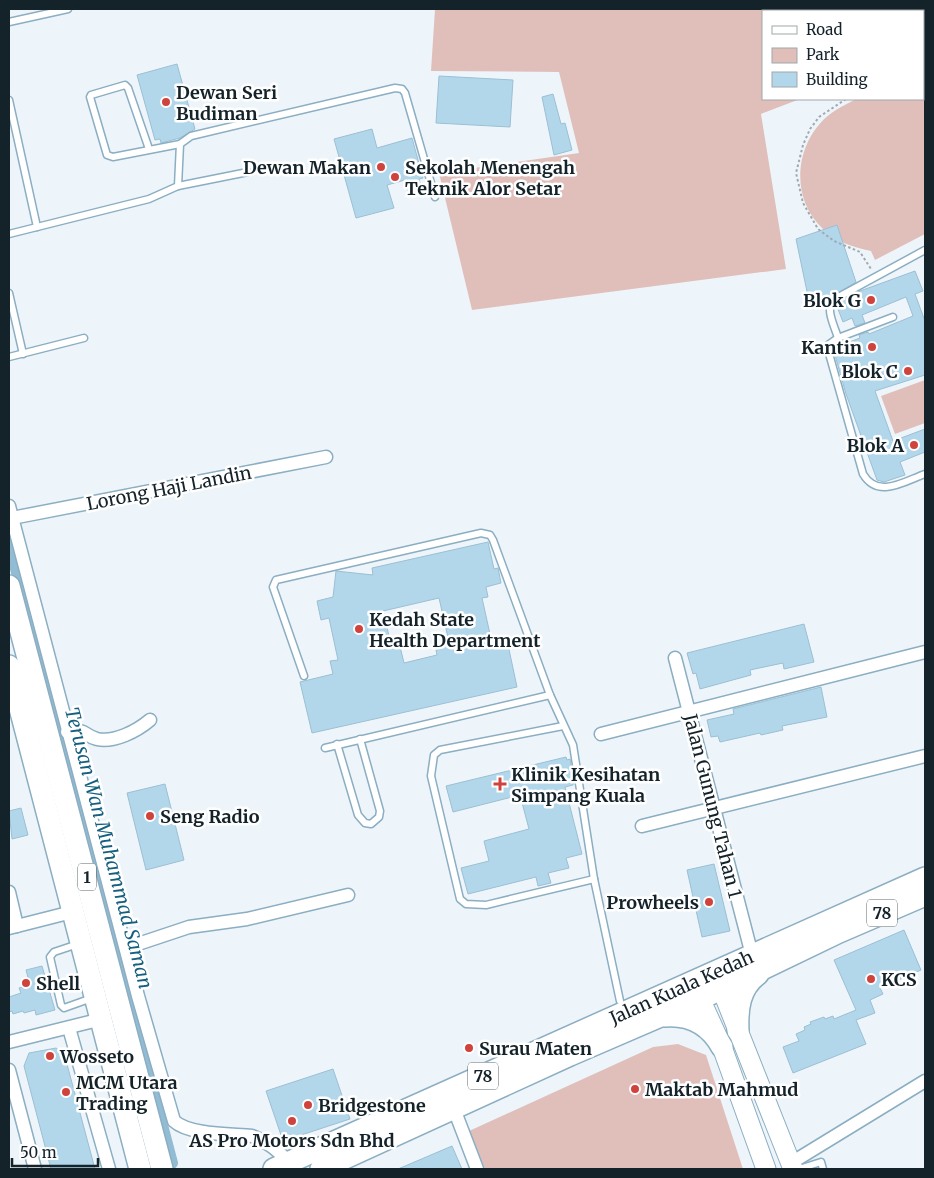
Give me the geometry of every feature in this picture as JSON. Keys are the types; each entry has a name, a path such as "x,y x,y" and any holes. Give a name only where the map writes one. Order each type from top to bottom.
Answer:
{"main road":[{"name":"1","path":"9,586 162,1169"},
{"name":"1","path":"9,666 140,1169"},
{"name":"Jalan Kuala Kedah","path":"281,1165 551,1046 696,991 925,878"},
{"name":"Jalan Kuala Kedah","path":"758,962 838,932 925,894"},
{"path":"551,1046 572,1024 709,962 758,962 753,978 744,989 739,1002 738,1031"},
{"path":"718,981 794,1167"},
{"name":"Jalan Kuala Kedah","path":"321,1169 661,1017 696,991"},
{"path":"696,991 722,1047 766,1169"},
{"path":"661,1017 686,1017 698,1021 708,1028 722,1047"}],"street":[{"name":"Lorong Haji Landin","path":"10,512 326,457"},
{"path":"10,512 67,732 174,1121 180,1126 191,1129 252,1136 261,1139 275,1148 281,1165"},
{"path":"601,734 925,652"},
{"name":"Jalan Gunung Tahan 1","path":"675,658 713,808 758,962"},
{"path":"67,732 82,730 98,739 110,738 134,731 150,720"},
{"path":"642,826 925,756"},
{"path":"9,892 13,927 72,912"},
{"path":"126,948 189,927 247,919 348,895"},
{"path":"9,1042 102,1019"},
{"path":"68,1028 109,1169"},
{"path":"9,1070 35,1169"},
{"path":"794,1167 925,1081"},
{"path":"454,1109 477,1169"}],"lane":[{"path":"9,22 68,9"},
{"path":"149,149 128,88 125,85 91,95 107,155 113,157 180,144 191,136 402,89 406,93 435,197"},
{"path":"9,100 37,227"},
{"path":"178,186 180,144"},
{"path":"9,234 149,199 178,186 248,172"},
{"path":"838,338 830,304 832,300 925,250"},
{"path":"9,293 24,354"},
{"path":"893,317 838,338 828,345 828,350 863,474 869,483 876,487 886,487 925,474"},
{"path":"9,326 16,325"},
{"path":"9,357 84,338"},
{"path":"304,676 273,587 273,582 481,533 490,535 494,540 550,695 572,745 594,880 620,1001"},
{"path":"325,748 550,695"},
{"path":"563,726 440,750 434,755 431,776 460,899 466,904 486,905 594,880"},
{"path":"337,744 358,815 365,824 371,824 379,817 380,811 360,739"},
{"path":"81,943 54,952 50,957 61,1005 64,1008 96,997"},
{"path":"794,1167 821,1162 823,1169"}],"path":[{"path":"844,100 819,116 810,129 803,145 796,173 798,188 803,203 818,229 834,241 860,252 869,268 879,274"}],"green space":[{"path":"435,9 850,9 762,10 762,100 797,100 761,114 786,269 472,310 439,173 579,153 559,72 431,71"},
{"path":"924,64 925,234 875,260 871,251 851,246 833,237 811,215 800,181 801,163 806,146 814,131 826,117 851,101 924,100"},
{"path":"925,380 925,423 895,434 881,396"},
{"name":"Maktab Mahmud","path":"678,1044 706,1055 743,1169 485,1169 469,1131 653,1047"}],"building":[{"name":"Dewan Seri Budiman","path":"177,64 195,129 180,138 161,143 160,139 155,140 137,75"},
{"path":"439,76 513,80 510,127 436,123"},
{"path":"553,94 561,124 565,123 572,150 554,155 542,97"},
{"name":"Dewan Makan","path":"372,129 377,148 412,138 423,178 419,179 421,187 408,191 405,180 387,185 394,208 356,218 334,139"},
{"path":"837,225 856,282 828,299 819,302 818,298 809,301 796,239"},
{"path":"915,271 923,291 915,294 925,321 925,375 875,391 893,441 925,429 925,452 900,462 905,475 884,482 877,480 846,394 833,348 860,338 859,335 868,332 869,334 913,316 906,297 862,315 865,323 855,326 852,318 843,322 836,304 860,291"},
{"name":"Kedah State Health Department","path":"488,542 494,569 498,568 501,583 486,587 488,597 482,598 492,643 507,640 517,687 312,733 300,682 333,674 330,661 338,660 329,618 321,620 317,601 333,597 336,571 373,575 372,568","holes":["439,598 449,642 441,645 442,649 436,650 437,655 404,663 398,638 390,640 383,611"]},
{"path":"804,624 814,662 784,669 783,663 750,670 751,675 700,689 696,673 693,674 687,653"},
{"path":"821,687 827,717 782,726 783,730 761,735 760,733 720,742 718,736 711,737 707,720 734,714 733,709"},
{"path":"566,757 567,760 570,759 574,781 573,785 565,787 582,854 566,858 569,868 548,873 551,883 538,886 536,877 468,894 461,868 489,861 484,841 529,829 520,795 453,812 446,786"},
{"path":"165,784 184,860 146,870 127,793"},
{"path":"21,808 28,835 12,839 9,811"},
{"path":"714,864 730,931 702,937 687,870"},
{"path":"904,930 921,970 880,988 883,994 870,1000 875,1013 856,1020 866,1044 793,1073 783,1047 799,1041 796,1034 805,1030 804,1027 811,1024 810,1022 824,1017 825,1019 833,1016 834,1019 856,1010 834,960"},
{"path":"42,966 55,1010 36,1015 35,1010 13,1014 12,1011 9,1012 9,997 21,993 19,988 30,985 26,970"},
{"path":"56,1048 64,1053 95,1169 51,1169 24,1066 29,1053"},
{"name":"Bridgestone","path":"333,1069 350,1119 283,1141 266,1091"},
{"path":"452,1146 462,1169 398,1169"}],"waterway":[{"name":"Terusan Wan Muhammad Saman","path":"9,542 172,1163"}],"place":[{"name":"Dewan Seri Budiman","path":"166,102"},
{"name":"Dewan Makan","path":"381,167"},
{"name":"Sekolah Menengah Teknik Alor Setar","path":"395,177"},
{"name":"Blok G","path":"871,300"},
{"name":"Kantin","path":"872,347"},
{"name":"Blok C","path":"908,371"},
{"name":"Blok A","path":"914,445"},
{"name":"Kedah State Health Department","path":"359,629"},
{"name":"Klinik Kesihatan Simpang Kuala","path":"500,784"},
{"name":"Seng Radio","path":"150,816"},
{"name":"Prowheels","path":"709,902"},
{"name":"KCS","path":"871,979"},
{"name":"Shell","path":"26,983"},
{"name":"Surau Maten","path":"469,1048"},
{"name":"Wosseto","path":"50,1056"},
{"name":"Maktab Mahmud","path":"635,1089"},
{"name":"MCM Utara Trading","path":"66,1092"},
{"name":"Bridgestone","path":"308,1105"},
{"name":"AS Pro Motors Sdn Bhd","path":"292,1121"}]}
